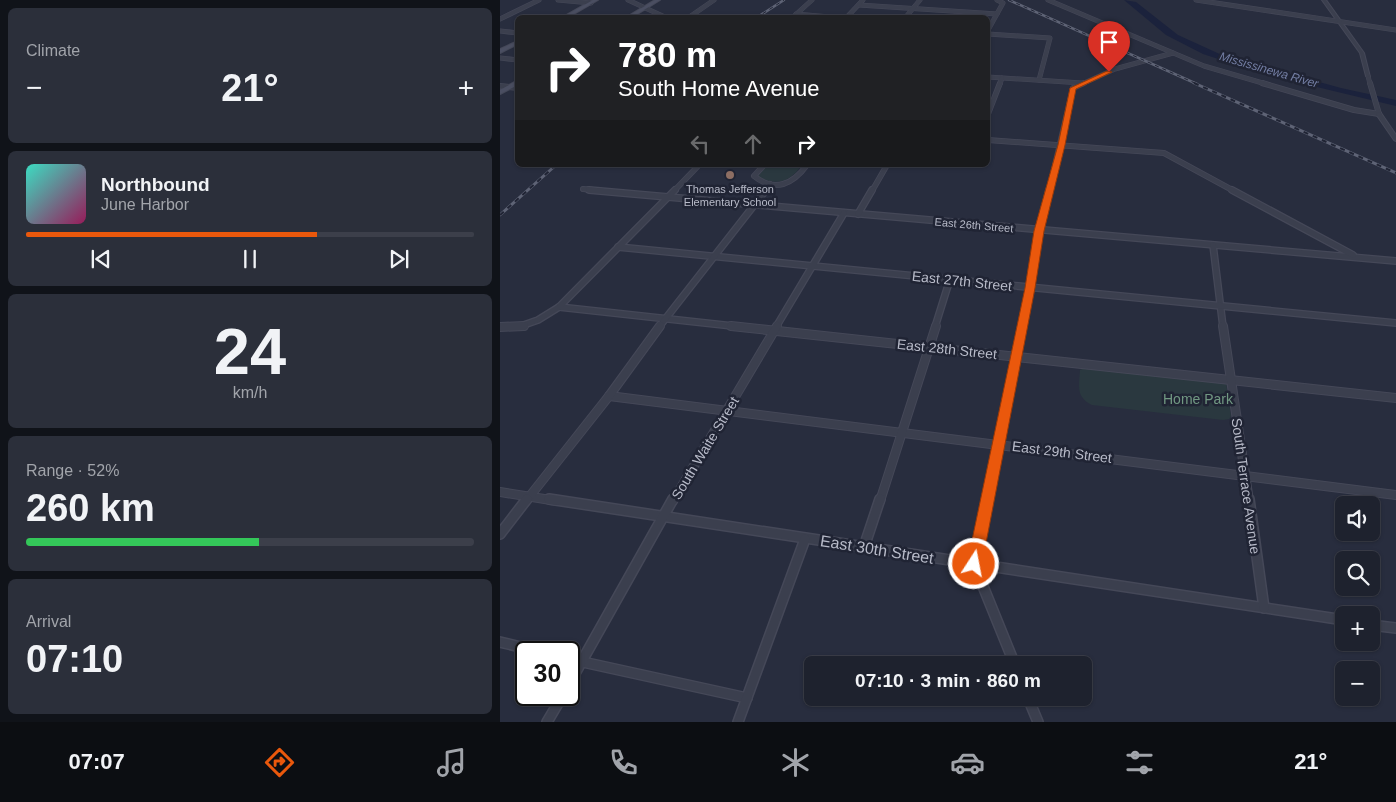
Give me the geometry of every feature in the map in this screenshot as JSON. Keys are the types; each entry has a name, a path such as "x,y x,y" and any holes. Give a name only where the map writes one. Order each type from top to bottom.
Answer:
{"main road":[{"path":"633,15 658,0"},
{"path":"568,15 594,1"},
{"path":"500,51 515,44"},
{"path":"500,92 515,84"}],"street":[{"path":"500,19 539,0"},
{"path":"558,0 594,1"},
{"path":"628,0 660,15"},
{"path":"692,15 714,0"},
{"path":"796,14 812,0"},
{"path":"849,15 863,0"},
{"path":"907,15 920,0"},
{"path":"990,28 1003,2 997,0"},
{"path":"1048,0 1220,71 1354,110 1378,112"},
{"path":"1196,0 1396,30"},
{"path":"1324,0 1362,53 1378,112 1396,139"},
{"path":"859,5 997,14"},
{"path":"796,14 807,15"},
{"path":"500,31 515,33"},
{"path":"990,32 1050,38 1039,80"},
{"path":"1011,656 974,564 1030,288 1039,231 1061,145 1073,88 1122,67 1173,53"},
{"path":"500,58 515,60"},
{"path":"990,77 1084,83"},
{"path":"990,109 1002,78"},
{"path":"500,86 515,88"},
{"path":"990,140 1164,153 1356,256"},
{"path":"500,328 518,328 537,322 559,307 697,167"},
{"path":"762,167 754,176 759,181 770,184 786,184 795,180 805,167"},
{"path":"858,214 886,167"},
{"path":"500,534 609,396 666,318 716,257 770,184"},
{"name":"East 26th Street","path":"583,189 666,198 754,204 1039,231 1356,256 1396,261"},
{"name":"South Waite Street","path":"581,663 663,517 844,213"},
{"name":"South Terrace Avenue","path":"1213,245 1222,306 1229,379 1246,475 1264,608"},
{"name":"East 27th Street","path":"618,247 1396,324"},
{"path":"864,547 903,434 950,279"},
{"name":"East 28th Street","path":"559,307 1396,398"},
{"name":"East 29th Street","path":"609,396 1396,495"},
{"name":"East 30th Street","path":"500,492 1335,619"},
{"path":"738,722 805,538"},
{"path":"1380,625 1396,628"},
{"path":"500,642 515,646"},
{"path":"581,663 747,698"},
{"path":"547,722 556,706"},
{"path":"1031,706 1038,722"}],"green space":[{"path":"765,167 800,167 784,181 773,182 758,176"},
{"name":"Home Park","path":"1084,368 1226,383 1231,416 1229,419 1223,420 1092,405 1083,399 1080,391 1080,370"}],"waterway":[{"name":"Mississinewa River","path":"1127,0 1140,8 1175,37 1205,52 1254,68 1373,99 1396,103"}],"railway":[{"path":"761,15 784,0"},
{"path":"1009,0 1197,84"},
{"path":"1194,83 1396,173"},
{"path":"500,215 554,167"}],"place":[{"name":"Thomas Jefferson Elementary School","path":"730,175"}],"route":[{"path":"974,564 1030,288 1039,231 1061,145 1073,88 1109,72"}]}
